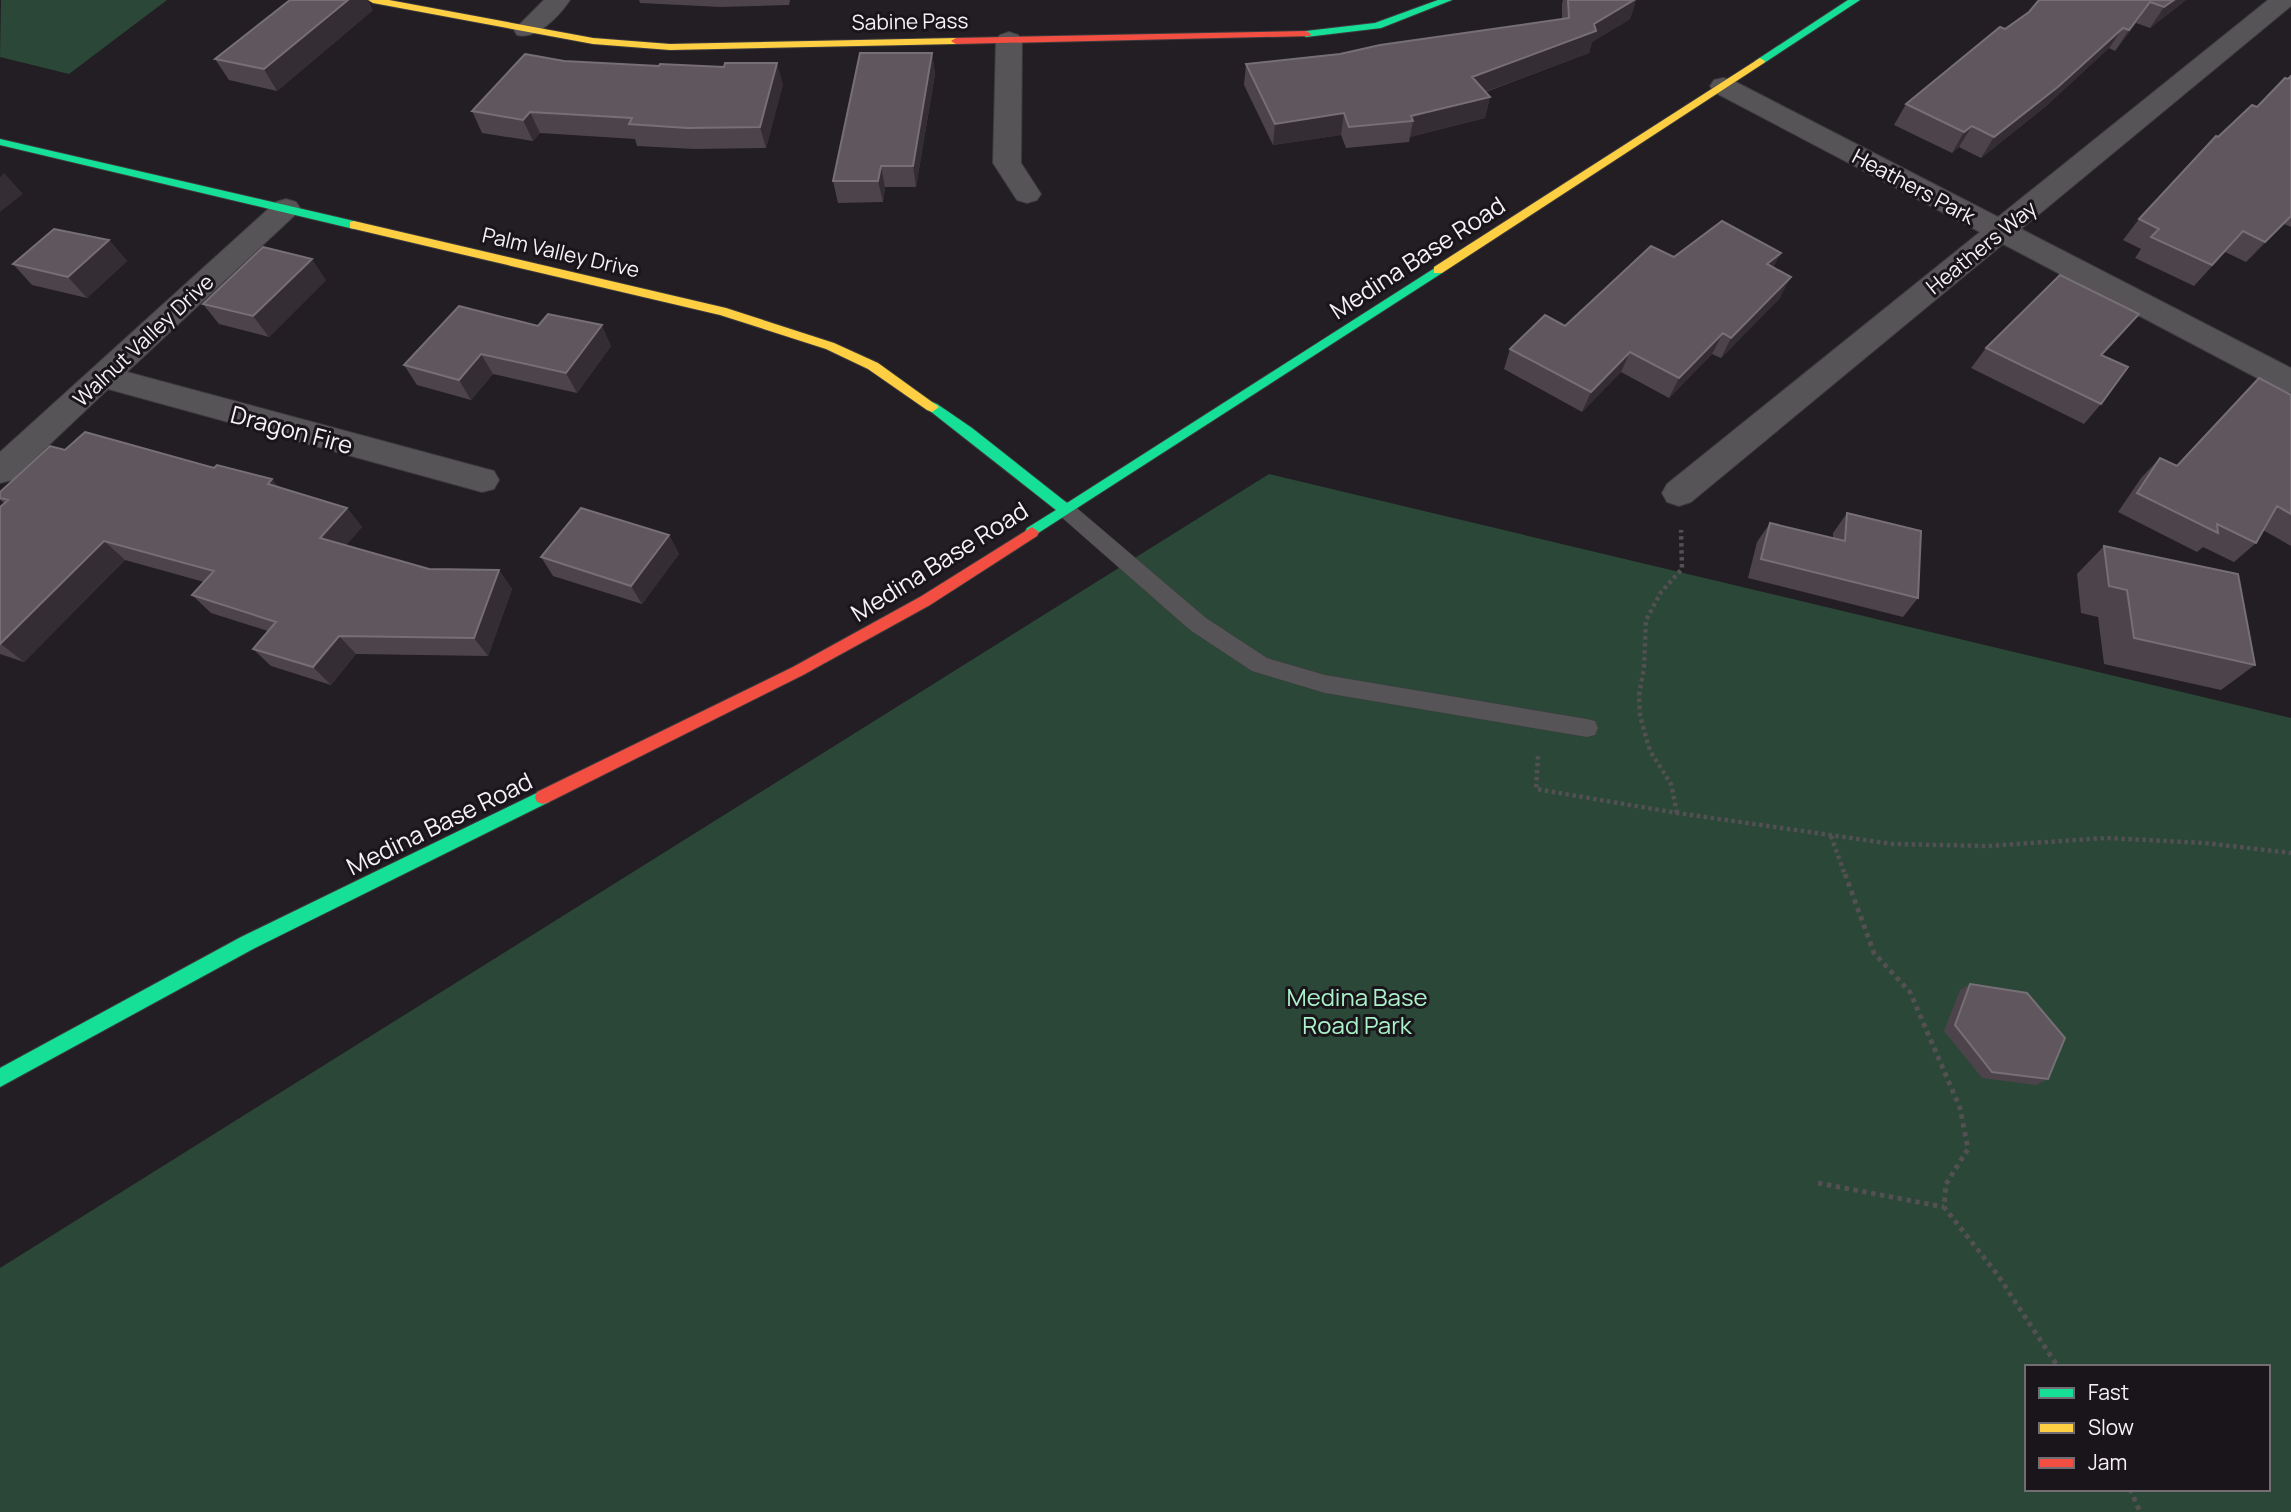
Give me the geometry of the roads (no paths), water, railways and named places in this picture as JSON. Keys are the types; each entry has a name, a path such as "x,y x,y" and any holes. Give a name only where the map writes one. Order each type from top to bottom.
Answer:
{"street":[{"name":"Sabine Pass","path":"373,0 593,41 670,47 1323,34 1377,26 1447,0"},
{"path":"526,30 558,0"},
{"name":"Medina Base Road","path":"0,1078 247,943 798,671 925,601 1855,0"},
{"name":"Heathers Way","path":"1679,493 2283,0"},
{"path":"1009,40 1007,163 1027,194"},
{"name":"Heathers Park","path":"1723,86 2291,382"},
{"name":"Palm Valley Drive","path":"0,142 722,312 830,346 873,366 967,431 1065,509"},
{"name":"Walnut Valley Drive","path":"0,471 286,208"},
{"name":"Dragon Fire","path":"103,377 482,480"}],"lane":[{"path":"1065,509 1198,624 1260,665 1325,684 1587,728"}],"park label":[{"name":"Medina Base Road Park","path":"1357,1010"}]}
